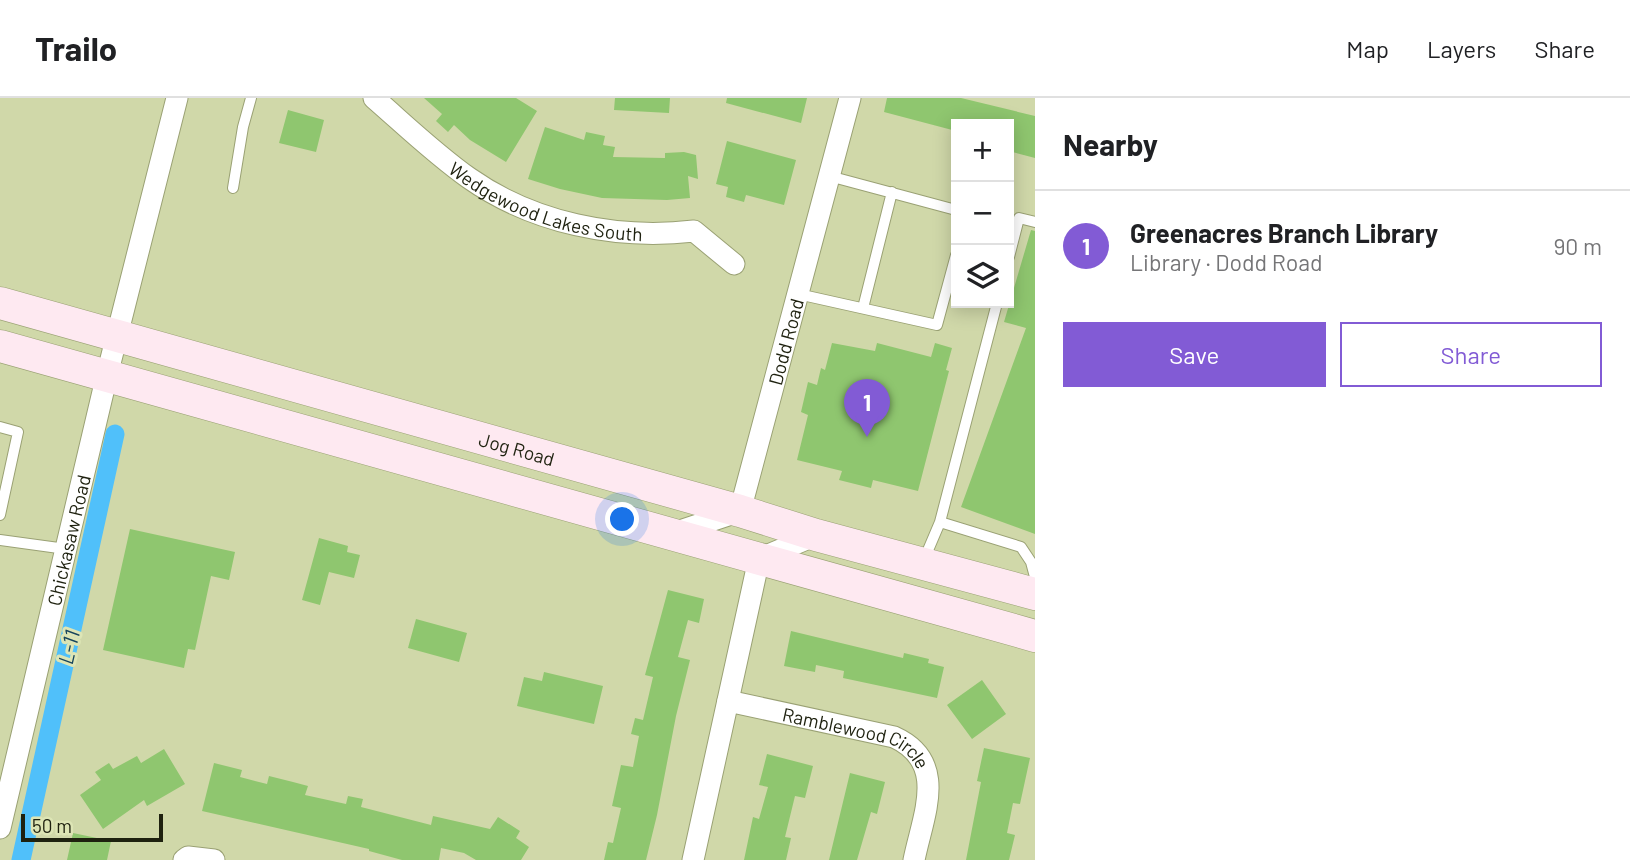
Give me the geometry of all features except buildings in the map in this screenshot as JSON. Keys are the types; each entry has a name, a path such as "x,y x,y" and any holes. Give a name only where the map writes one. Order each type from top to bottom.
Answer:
{"main road":[{"name":"Jog Road","path":"0,303 740,511 816,535 1035,594"},
{"path":"0,345 1035,636"}],"street":[{"name":"Chickasaw Road","path":"0,828 107,375 177,98"},
{"name":"Wedgewood Lakes South","path":"374,98 449,163 496,195 535,213 576,225 618,232 647,234 694,230 734,264"},
{"name":"Dodd Road","path":"740,511 850,98"},
{"path":"669,535 740,511"},
{"path":"692,860 759,559 816,535"},
{"name":"Ramblewood Circle","path":"728,701 894,737 908,743 926,765 929,779 914,860"},
{"path":"184,860 187,857 214,860"}],"lane":[{"path":"233,188 243,127 251,98"},
{"path":"829,176 951,209"},
{"path":"863,308 892,192"},
{"path":"1012,245 1019,218 1035,222"},
{"path":"798,294 937,325 951,273"},
{"path":"922,564 940,522 996,308"},
{"path":"0,427 18,432 4,478 0,515"},
{"path":"940,522 1021,547 1031,562 1035,577"},
{"path":"0,540 66,549"}],"waterway":[{"name":"L-11","path":"21,860 115,434"}],"place":[{"name":"Greenacres Branch Library","path":"867,437"}]}
